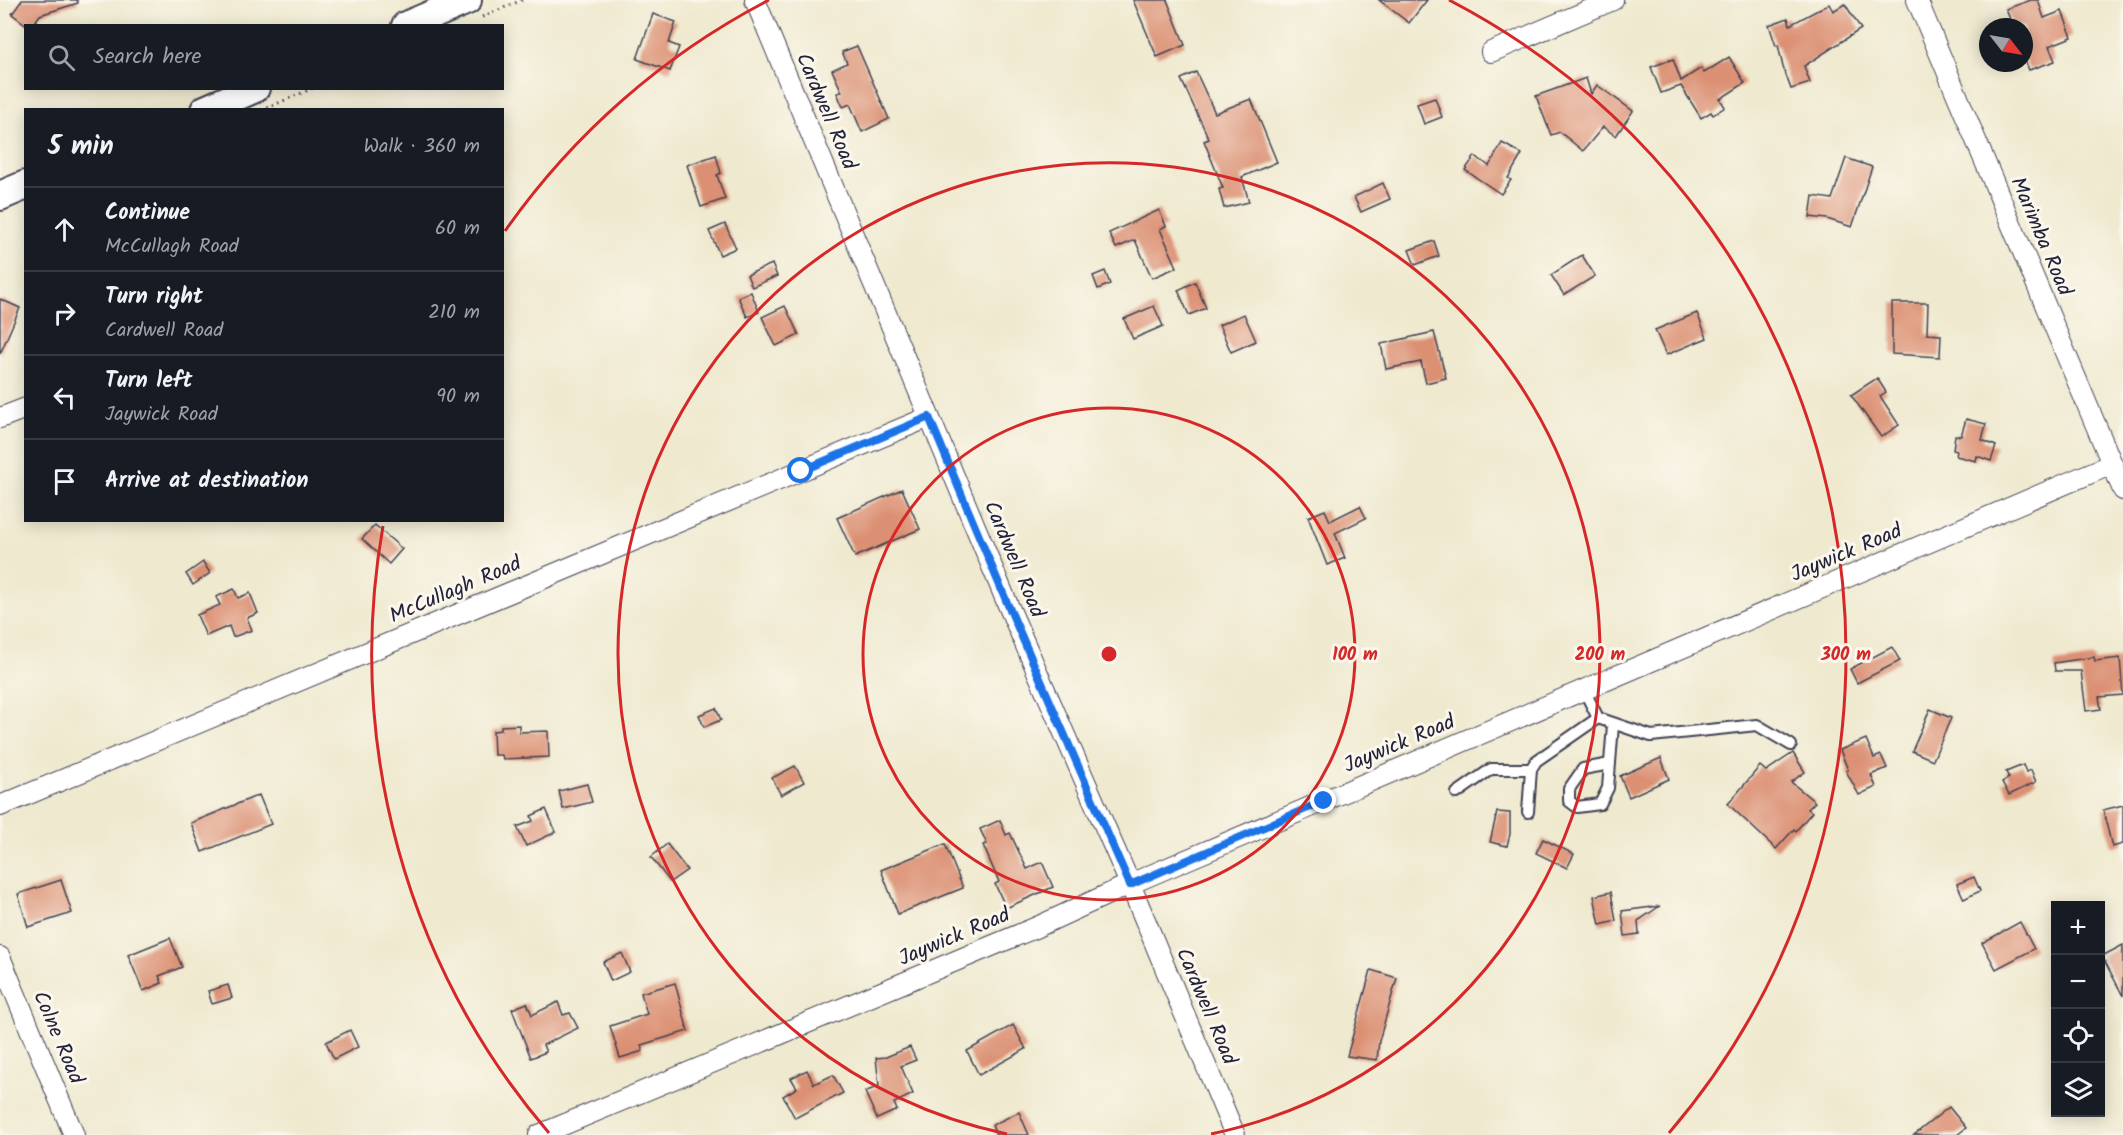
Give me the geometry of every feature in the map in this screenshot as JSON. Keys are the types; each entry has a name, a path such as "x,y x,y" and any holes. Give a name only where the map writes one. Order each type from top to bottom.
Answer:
{"main road":[{"path":"414,24 474,8"},
{"path":"210,108 250,90"},
{"path":"0,196 24,186"}],"street":[{"name":"Cardwell Road","path":"754,0 1008,605 1130,885 1235,1135"},
{"path":"1491,52 1613,0"},
{"name":"Marimba Road","path":"1917,0 2123,490"},
{"path":"0,418 24,409"},
{"name":"McCullagh Road","path":"0,806 929,417"},
{"name":"Jaywick Road","path":"539,1135 1037,927 2112,464"},
{"name":"Colne Road","path":"0,957 74,1135"}],"lane":[{"path":"1584,690 1598,718 1613,725 1651,736 1757,725 1791,745"},
{"path":"1528,812 1531,769 1536,761 1598,718"},
{"path":"1610,764 1584,769 1569,789 1569,801 1577,807 1600,804 1608,788 1610,764 1613,725"},
{"path":"1457,793 1491,769 1531,769"}],"path":[{"path":"474,8 522,0"},
{"path":"268,108 308,90"}],"building":[{"path":"22,0 77,0 78,3 40,15 33,24 25,24 12,14"},
{"path":"1133,0 1167,0 1185,45 1157,57"},
{"path":"1379,0 1427,0 1409,23"},
{"path":"2031,0 2038,0 2044,18 2062,11 2072,37 2049,46 2055,61 2033,69 2033,18 2010,18 2006,9"},
{"path":"1829,4 1833,11 1845,4 1861,29 1804,66 1810,83 1791,89 1778,45 1776,46 1769,25 1788,18 1790,25"},
{"path":"653,14 676,22 669,43 679,47 670,71 637,59"},
{"path":"857,46 889,119 862,132 850,104 843,107 837,93 842,92 832,70 847,63 842,52"},
{"path":"1729,57 1745,83 1720,99 1725,107 1713,115 1711,112 1701,118 1681,86 1661,93 1651,67 1673,59 1681,81 1701,68 1704,73"},
{"path":"1196,72 1215,113 1251,99 1277,162 1242,177 1249,202 1224,208 1219,189 1223,188 1204,141 1209,139 1181,79"},
{"path":"1586,78 1591,94 1597,85 1633,111 1616,136 1603,127 1583,151 1560,132 1551,135 1536,96"},
{"path":"1435,98 1442,117 1424,124 1417,104"},
{"path":"1502,143 1522,154 1508,178 1511,180 1501,194 1465,170 1475,156 1489,166"},
{"path":"716,155 721,173 717,175 725,199 701,207 687,165"},
{"path":"1846,158 1872,167 1852,227 1827,219 1810,217 1813,196 1832,199"},
{"path":"1383,183 1390,199 1361,212 1354,197"},
{"path":"1159,210 1166,226 1160,229 1177,267 1152,278 1135,240 1116,248 1109,233"},
{"path":"725,224 736,248 720,255 709,231"},
{"path":"1434,241 1439,256 1415,265 1409,250"},
{"path":"1582,255 1595,276 1564,295 1551,275"},
{"path":"772,264 777,276 752,287 747,275"},
{"path":"1105,271 1110,284 1098,289 1093,276"},
{"path":"1195,282 1206,308 1189,315 1178,290"},
{"path":"751,292 759,312 747,317 738,297"},
{"path":"0,299 20,308 0,354"},
{"path":"1892,303 1928,303 1927,334 1941,335 1940,357 1892,354"},
{"path":"785,306 799,335 776,346 762,317"},
{"path":"1154,306 1163,326 1133,339 1124,319"},
{"path":"1697,313 1707,338 1666,355 1655,330"},
{"path":"1244,314 1256,341 1231,352 1219,325"},
{"path":"1434,332 1446,378 1426,383 1421,362 1386,369 1381,344"},
{"path":"1877,378 1886,392 1880,396 1899,425 1881,437 1851,395"},
{"path":"1966,419 1986,424 1982,440 1996,446 1991,461 1977,456 1976,461 1956,456 1957,451 1953,450 1955,435 1961,436"},
{"path":"902,489 920,529 855,557 837,518"},
{"path":"1360,506 1366,518 1335,533 1345,558 1327,565 1308,517 1325,510 1330,521"},
{"path":"375,525 402,549 389,564 362,539"},
{"path":"203,562 210,573 193,585 186,574"},
{"path":"234,589 238,598 250,593 258,613 247,618 252,630 233,637 229,626 206,636 197,615 220,605 216,597"},
{"path":"1892,647 1900,661 1857,683 1850,669"},
{"path":"2094,657 2095,661 2120,658 2123,695 2099,697 2101,709 2086,711 2081,671 2055,671 2054,663"},
{"path":"716,708 721,720 704,727 699,715"},
{"path":"1930,709 1951,718 1933,760 1912,751"},
{"path":"519,725 519,732 548,731 549,757 503,759 502,755 494,755 493,731 501,730 501,726"},
{"path":"1866,739 1874,758 1881,755 1887,768 1871,775 1876,787 1859,795 1846,771 1848,770 1840,750"},
{"path":"1793,753 1805,772 1791,782 1815,802 1808,809 1812,812 1776,849 1728,804 1760,766 1766,771"},
{"path":"1661,758 1669,779 1629,797 1620,776"},
{"path":"2023,765 2026,772 2031,770 2036,782 2009,795 2002,782 2009,778 2006,772"},
{"path":"795,766 804,782 781,795 772,778"},
{"path":"587,784 592,802 563,809 559,791"},
{"path":"259,795 271,824 202,852 191,823"},
{"path":"2123,805 2123,844 2112,847 2103,810"},
{"path":"546,809 556,832 526,846 517,827 533,821 531,816"},
{"path":"1497,812 1510,813 1510,834 1507,846 1490,842"},
{"path":"1000,820 1006,835 1010,833 1027,869 1042,862 1053,887 1006,908 995,884 999,882 983,845 987,844 980,829"},
{"path":"1543,839 1574,854 1567,868 1536,853"},
{"path":"667,844 687,870 670,882 651,857"},
{"path":"945,844 963,888 898,914 881,870"},
{"path":"1974,877 1980,891 1964,899 1957,884"},
{"path":"61,880 72,913 28,927 18,894"},
{"path":"1611,892 1616,921 1600,925 1594,896"},
{"path":"1660,906 1638,921 1639,934 1625,936 1622,911"},
{"path":"2020,922 2034,949 1996,969 1982,943"},
{"path":"170,938 182,967 159,976 162,983 143,991 128,955"},
{"path":"2123,945 2123,996 2105,962 2105,954"},
{"path":"622,953 630,972 611,981 603,962"},
{"path":"1371,970 1397,978 1379,1041 1377,1060 1347,1056"},
{"path":"675,983 688,1031 641,1045 643,1051 620,1058 610,1026 647,1014 641,993"},
{"path":"228,985 232,998 212,1004 208,991"},
{"path":"558,1002 563,1015 570,1013 578,1028 543,1045 546,1052 531,1058 512,1009 527,1003 532,1015"},
{"path":"1013,1025 1026,1049 979,1075 967,1051"},
{"path":"350,1030 358,1047 334,1059 326,1042"},
{"path":"910,1047 916,1060 901,1066 913,1094 894,1103 897,1110 877,1119 865,1092 879,1086 876,1058 886,1057"},
{"path":"807,1070 814,1084 833,1075 843,1093 795,1118 783,1096 797,1088 791,1078"},
{"path":"1949,1107 1966,1128 1957,1135 1914,1135"},
{"path":"1019,1112 1029,1135 996,1135 992,1125"}],"route":[{"path":"801,471 929,417 1130,885 1324,801"}]}
